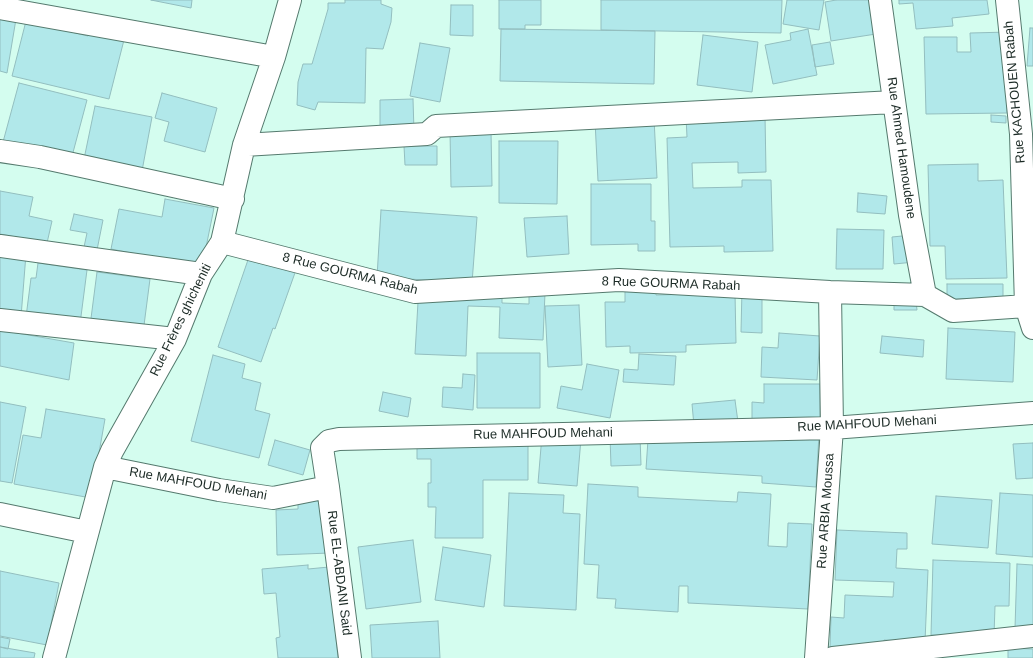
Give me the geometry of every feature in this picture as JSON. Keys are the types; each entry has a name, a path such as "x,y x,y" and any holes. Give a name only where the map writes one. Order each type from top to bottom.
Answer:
{"street":[{"name":"Rue Frères ghicheniti","path":"54,658 105,467 112,451 174,339 201,274 222,242 244,145 274,57 290,0"},
{"name":"Rue Ahmed Hamoudene","path":"880,0 910,215 925,295"},
{"name":"Rue KACHOUEN Rabah","path":"1007,0 1021,134 1026,306 1033,328"},
{"path":"0,8 274,57"},
{"path":"244,145 427,134 436,126 894,102"},
{"path":"0,151 40,157 232,199"},
{"name":"8 Rue GOURMA Rabah","path":"222,242 415,292 619,280 830,292 925,295 953,311 1026,306"},
{"path":"0,246 201,274"},
{"name":"Rue ARBIA Moussa","path":"816,658 832,428 830,292"},
{"path":"0,320 174,339"},
{"name":"Rue MAHFOUD Mehani","path":"105,467 219,490 273,498 328,487 322,448 329,441 338,439 832,428 1033,413"},
{"name":"Rue EL-ABDANI Said","path":"328,487 350,658"},
{"path":"0,514 87,532"},
{"path":"833,658 1033,636"}],"building":[{"path":"151,0 192,0 191,8"},
{"path":"345,0 381,0 381,4 392,8 391,22 383,49 366,48 365,103 318,102 315,110 297,105 298,82 303,64 312,64 328,9 328,3 345,3"},
{"path":"499,0 541,0 541,25 525,25 525,29 499,29"},
{"path":"601,0 782,0 781,33 601,30"},
{"path":"787,0 824,0 819,30 783,24"},
{"path":"836,0 871,0 876,34 831,41 825,2"},
{"path":"899,0 987,0 989,14 952,18 953,26 916,29 913,3 899,4"},
{"path":"451,5 473,5 473,36 450,35"},
{"path":"0,17 16,19 7,73 0,71"},
{"path":"26,21 88,36 90,28 125,36 109,99 12,76"},
{"path":"1030,28 1033,28 1033,66 1027,66"},
{"path":"501,29 655,31 654,84 500,81"},
{"path":"808,29 817,75 773,84 765,45 791,40 790,33"},
{"path":"1009,32 1006,78 1007,113 926,114 924,37 957,37 957,52 971,52 970,33"},
{"path":"703,35 758,42 752,92 697,85"},
{"path":"830,42 834,64 815,67 812,45"},
{"path":"420,43 450,48 440,102 410,96"},
{"path":"19,83 87,100 71,160 3,142"},
{"path":"162,93 217,108 205,152 164,141 169,122 155,118"},
{"path":"413,99 414,131 380,132 380,100"},
{"path":"95,106 152,117 142,171 84,159"},
{"path":"765,115 766,172 738,173 738,162 692,163 693,188 742,187 742,180 771,180 773,251 724,252 724,246 670,247 667,138 687,137 686,117"},
{"path":"991,115 1006,116 1006,123 991,122"},
{"path":"654,118 657,178 598,181 595,121"},
{"path":"450,131 491,131 492,186 451,187"},
{"path":"499,141 558,141 557,204 499,203"},
{"path":"404,146 437,146 437,165 405,165"},
{"path":"978,164 978,181 1003,180 1007,278 946,279 945,246 930,246 928,165"},
{"path":"591,184 651,184 651,221 655,221 655,251 638,251 638,244 591,245"},
{"path":"0,191 33,197 29,216 52,221 47,243 0,234"},
{"path":"858,193 887,196 885,214 857,212"},
{"path":"165,199 214,208 202,267 111,249 119,209 162,217"},
{"path":"381,210 477,217 472,283 377,277"},
{"path":"74,214 103,220 97,250 84,247 87,233 70,230"},
{"path":"567,216 569,254 527,257 524,218"},
{"path":"837,229 884,230 883,269 836,269"},
{"path":"922,234 925,261 894,264 892,237"},
{"path":"0,252 26,254 21,317 0,315"},
{"path":"250,254 296,270 275,329 273,328 261,362 218,347"},
{"path":"38,263 87,270 80,324 26,317 31,278 36,278"},
{"path":"97,272 150,279 143,333 90,326"},
{"path":"947,284 1003,284 1003,298 947,299"},
{"path":"625,288 656,288 656,295 735,293 736,343 686,345 686,352 630,353 630,346 606,347 605,302 625,302"},
{"path":"742,289 762,289 762,333 741,332"},
{"path":"502,292 502,303 529,304 529,292 545,293 543,340 499,338 500,307 468,306 466,356 415,354 418,302"},
{"path":"894,300 916,301 917,310 894,310"},
{"path":"579,305 582,365 548,367 545,306"},
{"path":"948,328 1015,332 1013,382 946,379"},
{"path":"0,330 74,343 69,380 0,366"},
{"path":"779,333 820,336 817,380 761,377 762,347 778,348"},
{"path":"882,336 924,340 923,357 880,353"},
{"path":"477,353 540,353 540,408 477,408"},
{"path":"639,354 676,356 674,385 623,382 624,369 638,370"},
{"path":"213,355 245,364 242,378 261,383 255,410 270,414 259,458 191,441"},
{"path":"587,364 619,370 610,418 557,408 561,386 582,390"},
{"path":"463,374 475,375 473,410 442,407 443,387 462,388"},
{"path":"764,384 820,384 820,427 752,427 752,402 764,403"},
{"path":"383,392 411,398 408,417 379,411"},
{"path":"735,400 738,422 694,426 692,404"},
{"path":"0,402 26,407 12,483 0,481"},
{"path":"46,409 105,419 91,498 14,484 23,435 41,438"},
{"path":"543,423 582,427 577,486 538,483"},
{"path":"649,425 819,434 816,487 762,483 762,476 646,469"},
{"path":"417,435 528,436 528,480 483,480 483,538 435,538 436,507 428,507 428,483 431,483 431,459 417,459"},
{"path":"640,436 641,465 611,466 610,437"},
{"path":"275,440 310,450 303,475 268,465"},
{"path":"1033,443 1033,478 1016,479 1013,444"},
{"path":"588,484 638,487 638,497 737,502 738,492 771,494 768,546 787,547 788,523 812,524 808,609 688,603 688,586 679,586 678,612 615,608 616,599 597,598 599,565 584,564"},
{"path":"509,493 564,495 563,513 580,514 576,610 504,606"},
{"path":"1000,493 1033,495 1033,557 996,554"},
{"path":"936,496 992,500 988,548 932,544"},
{"path":"328,497 330,553 277,555 276,510 298,509 298,498"},
{"path":"837,530 907,533 907,549 897,549 896,568 928,570 925,642 884,640 883,649 830,647 831,617 844,618 845,595 893,597 894,582 835,580"},
{"path":"413,540 421,602 366,609 358,547"},
{"path":"443,547 491,555 484,607 435,600"},
{"path":"933,560 1010,563 1009,606 995,606 994,636 931,635"},
{"path":"1017,564 1033,565 1033,629 1015,628"},
{"path":"308,565 308,569 329,567 338,658 278,658 276,638 280,637 276,593 264,594 262,569"},
{"path":"0,571 59,583 47,645 0,636"},
{"path":"438,621 440,658 372,658 370,625"},
{"path":"0,637 10,639 8,649 0,647"},
{"path":"0,647 35,653 34,658 0,658"},
{"path":"1008,648 1033,649 1033,658 1008,658"}]}
